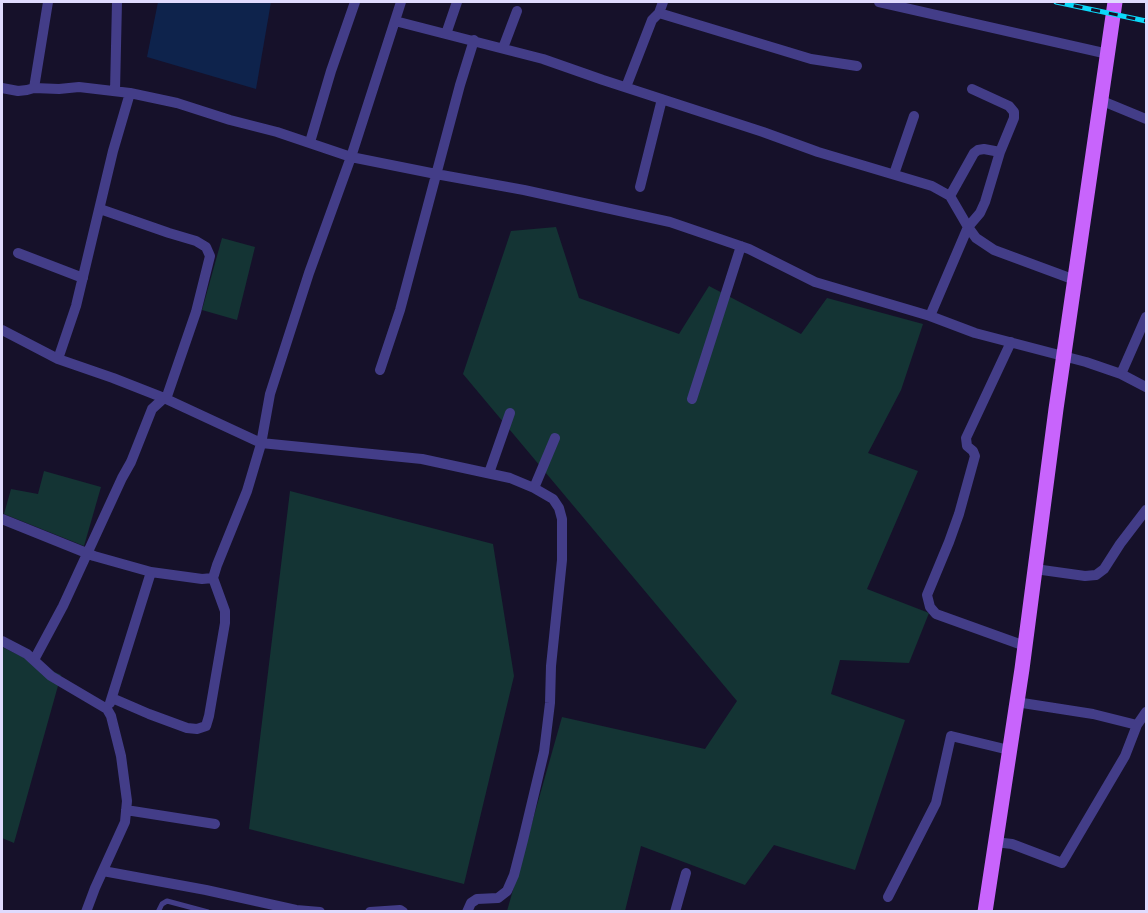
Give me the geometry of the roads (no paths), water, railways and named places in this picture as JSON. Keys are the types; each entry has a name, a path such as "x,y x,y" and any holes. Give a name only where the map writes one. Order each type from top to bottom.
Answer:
{"main road":[{"path":"985,912 1025,646 1115,2"}],"street":[{"path":"34,88 48,2"},
{"path":"115,91 117,2"},
{"path":"310,142 355,2"},
{"path":"112,698 188,728 197,729 206,726 225,623 225,611 213,578 247,491 261,443 270,394 401,2"},
{"path":"446,33 457,2"},
{"path":"626,87 652,20 659,13 663,2"},
{"path":"879,2 1108,54"},
{"path":"502,48 517,11"},
{"path":"659,13 811,59 857,66"},
{"path":"395,21 543,59 818,152 932,186 950,196 976,238 994,250 1075,280"},
{"path":"380,370 400,310 474,40"},
{"path":"2,88 18,91 34,88 79,87 130,93 177,103 310,142 351,157 524,190 670,222 741,246 815,282 930,316 975,333 1086,362 1121,374 1146,387"},
{"path":"930,316 968,227 980,213 1014,118 1014,112 1009,106 972,89"},
{"path":"58,359 83,278 113,151 130,93"},
{"path":"640,187 662,99"},
{"path":"1100,100 1146,119"},
{"path":"894,174 914,116"},
{"path":"950,196 974,153 984,149 1000,152"},
{"path":"34,660 88,554 131,462 152,409 165,399 196,312 210,256 206,247 196,241 100,209"},
{"path":"692,399 741,246"},
{"path":"18,253 83,278"},
{"path":"1121,374 1146,317"},
{"path":"2,330 58,359 165,399 261,443 422,459 510,478 553,499 560,508 562,519 562,560 544,752 514,875 507,891 498,898 477,899 471,903 466,912"},
{"path":"1011,342 966,438 967,446 975,456 956,523 927,595 930,607 936,614 1025,646"},
{"path":"489,473 510,413"},
{"path":"534,488 555,438"},
{"path":"1035,569 1085,576 1096,575 1104,569 1146,510"},
{"path":"2,519 88,554 151,572 202,579 213,578"},
{"path":"107,709 151,572"},
{"path":"2,641 34,660 51,676 107,709 111,716 121,756 127,801 126,810 122,829 86,912"},
{"path":"1016,702 1093,714 1137,725"},
{"path":"995,842 1012,844 1062,863 1125,756 1137,725 1146,712"},
{"path":"888,897 936,803 951,736 1009,750"},
{"path":"126,810 215,824"},
{"path":"103,871 296,910 320,912"},
{"path":"675,912 686,873"},
{"path":"370,912 400,910 403,912"}],"lane":[{"path":"158,912 162,904 167,901 208,912"}],"water":[{"path":"158,2 271,2 256,89 147,57"}],"railway":[{"path":"1056,2 1146,21"}]}
